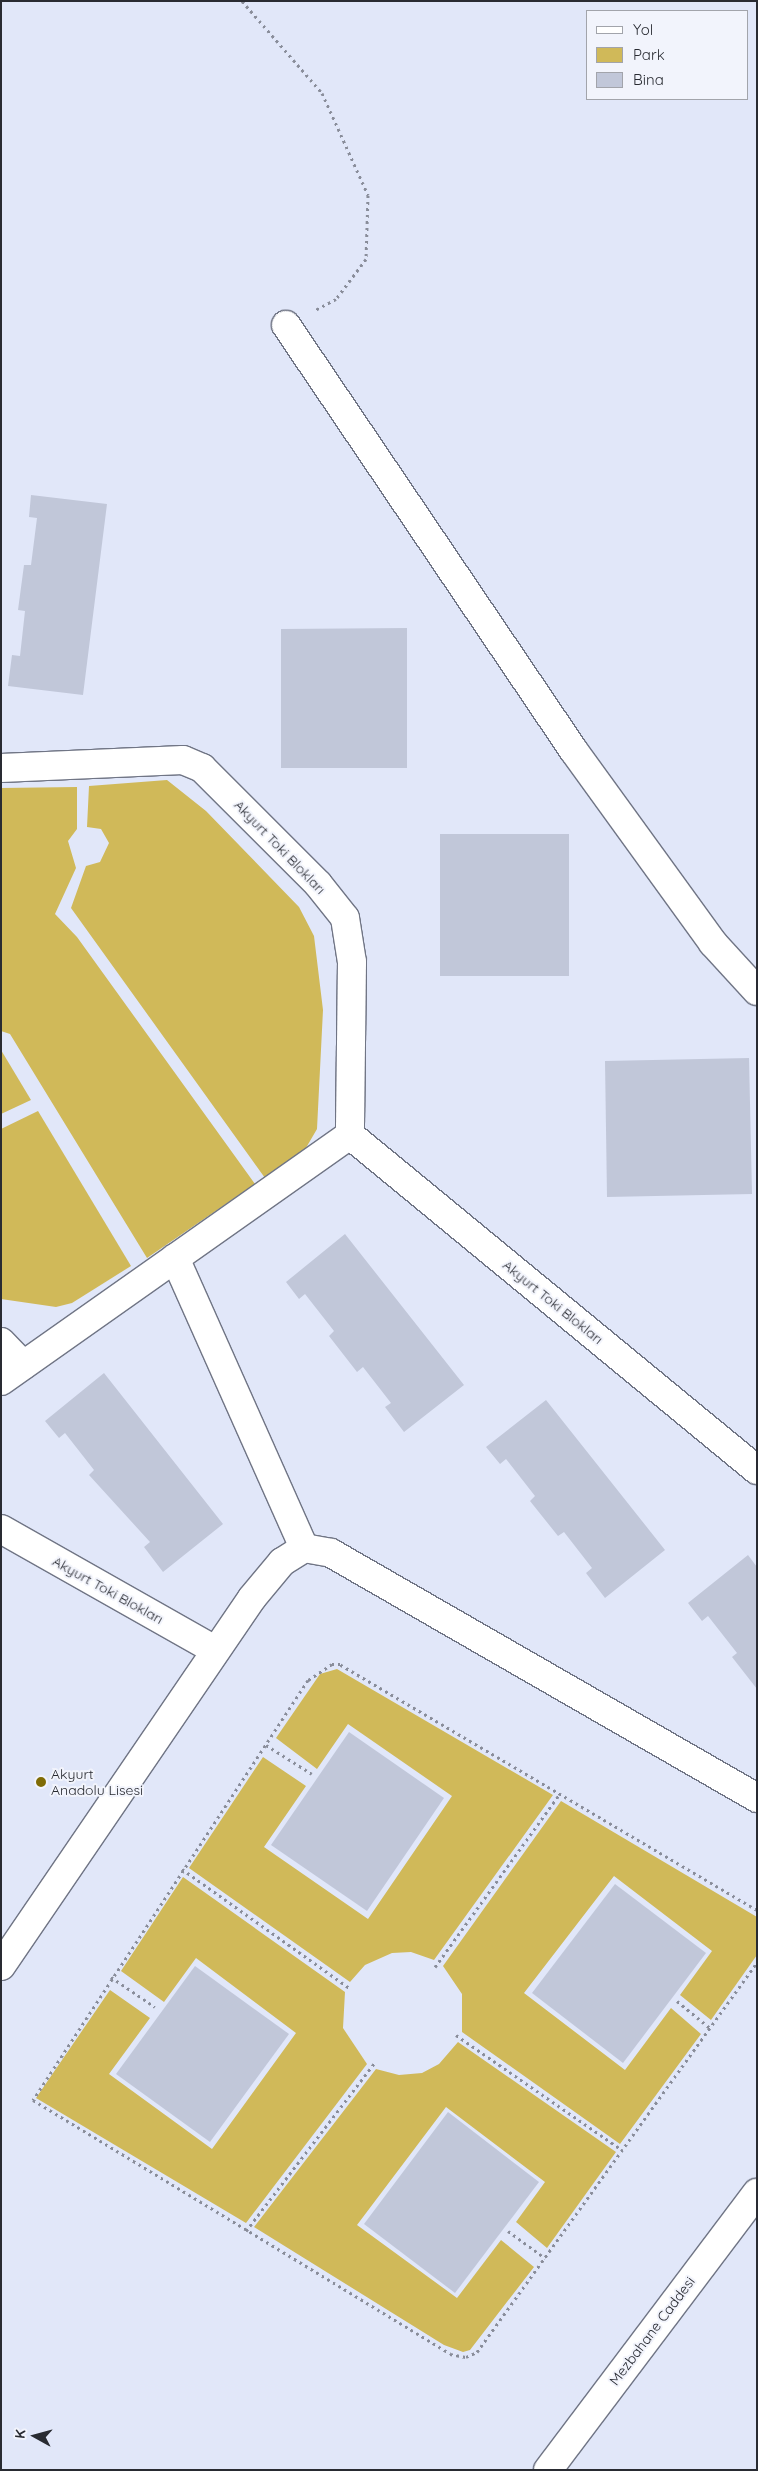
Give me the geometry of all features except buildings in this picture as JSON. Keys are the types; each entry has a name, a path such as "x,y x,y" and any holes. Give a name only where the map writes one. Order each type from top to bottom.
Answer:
{"street":[{"path":"286,325 574,751 713,943 757,991"},
{"name":"Akyurt Toki Blokları","path":"1,768 183,760 202,768 318,884 345,918 352,962 350,1135 757,1470"},
{"path":"1,1342 12,1373 350,1135"},
{"path":"175,1258 304,1548"},
{"name":"Akyurt Toki Blokları","path":"1,1529 216,1650"},
{"path":"1,1966 216,1650 282,1562 304,1548 332,1553 757,1798"},
{"name":"Mezbahane Caddesi","path":"548,2470 757,2193"}],"path":[{"path":"242,1 322,93 368,195 366,259 336,299 286,325"},
{"path":"757,1910 340,1664 316,1671 110,1977 32,2100 450,2354 466,2357 477,2352 757,1963"},
{"path":"266,1745 312,1774"},
{"path":"435,1967 560,1794"},
{"path":"182,1869 351,1989"},
{"path":"110,1977 155,2007"},
{"path":"677,2001 710,2028"},
{"path":"456,2035 622,2150"},
{"path":"246,2231 376,2062"},
{"path":"508,2231 544,2258"}],"green space":[{"path":"167,780 206,811 299,907 314,936 323,1010 317,1129 303,1153 265,1178 71,908 86,866 100,862 109,843 101,829 87,827 89,786"},
{"path":"77,787 77,829 68,841 76,868 55,914 77,937 255,1184 147,1258 10,1034 1,1031 1,788"},
{"path":"1,1050 31,1100 1,1114"},
{"path":"38,1111 131,1266 72,1303 56,1307 1,1299 1,1129"},
{"path":"337,1669 553,1795 434,1960 411,1952 392,1953 365,1965 350,1982 189,1868 263,1757 306,1786 264,1847 368,1919 452,1796 348,1724 317,1769 276,1738 320,1674"},
{"path":"561,1801 757,1917 757,1955 711,2020 680,1995 712,1951 614,1876 524,1993 625,2070 671,2008 701,2034 620,2144 462,2032 462,1994 443,1966"},
{"path":"183,1877 345,1992 343,2028 367,2064 246,2223 36,2098 110,1990 150,2018 109,2074 212,2149 296,2033 196,1958 164,2002 121,1971"},
{"path":"458,2042 616,2152 547,2248 516,2222 545,2182 446,2107 357,2225 457,2298 501,2240 534,2267 470,2350 463,2352 444,2345 254,2227 376,2069 399,2075 422,2073 439,2064"}],"place":[{"name":"Akyurt Anadolu Lisesi","path":"41,1782"}]}
